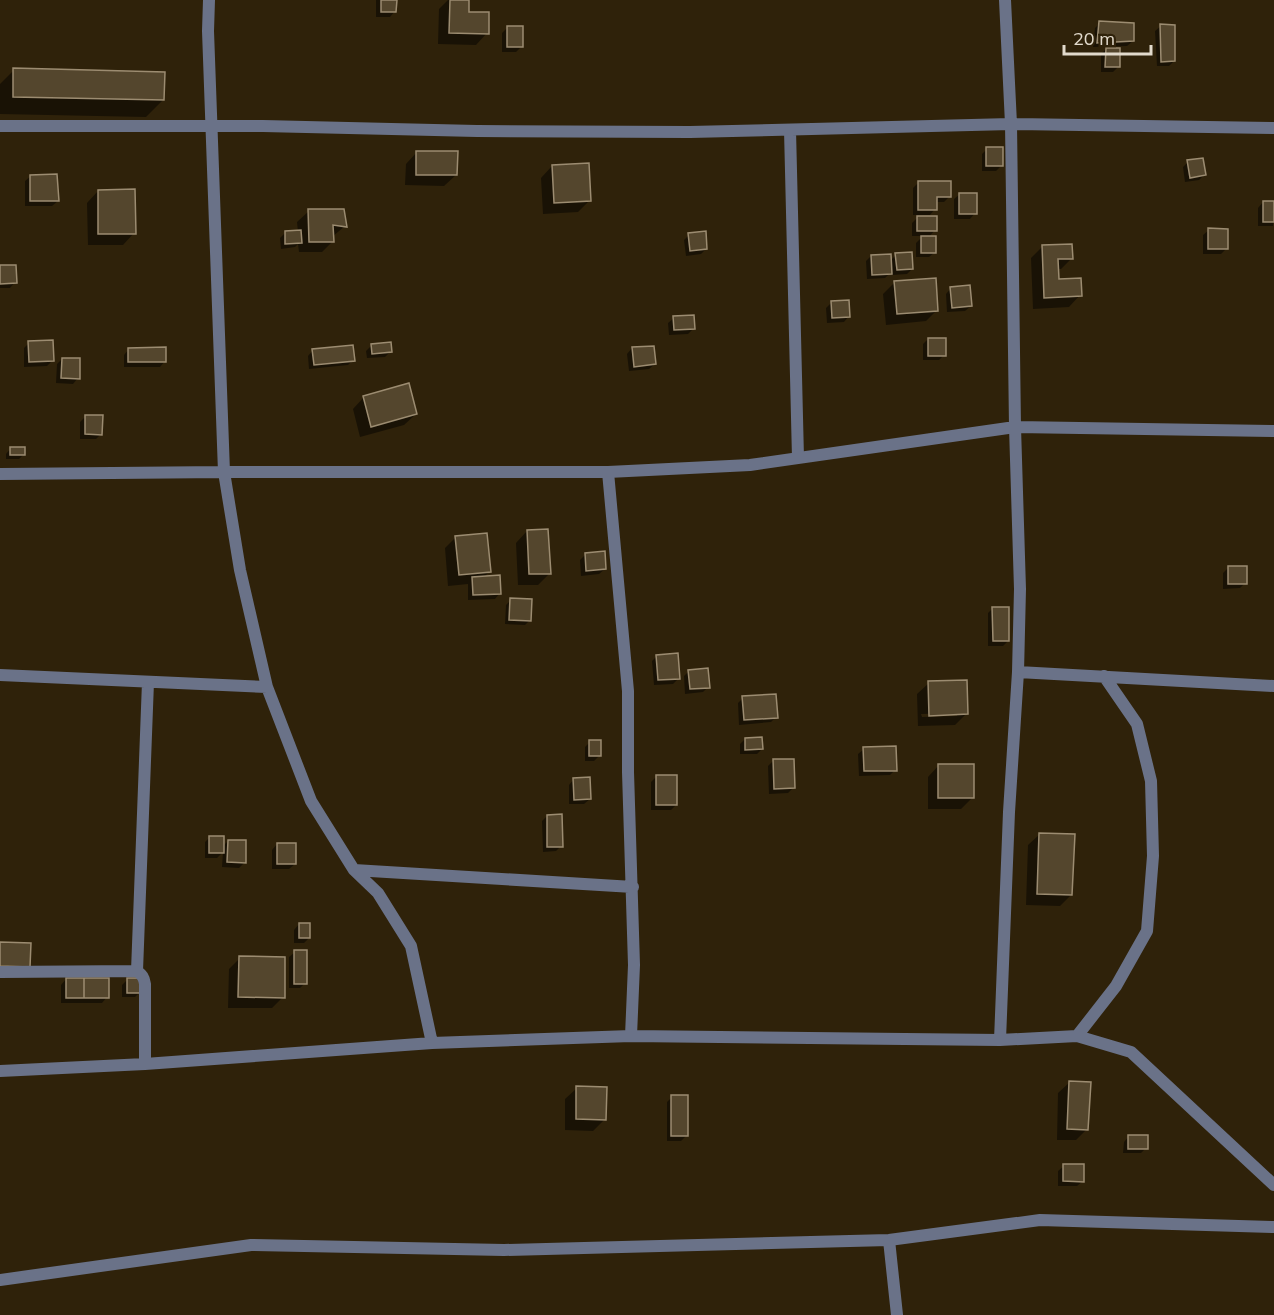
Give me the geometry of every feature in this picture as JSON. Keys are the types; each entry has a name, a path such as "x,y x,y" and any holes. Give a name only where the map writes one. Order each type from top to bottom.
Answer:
{"street":[{"path":"209,0 211,126 224,472 240,570 267,687 311,801 354,870 378,893 411,946 432,1043"},
{"path":"1000,1040 1020,589 1015,428 1011,124 1005,0"},
{"path":"0,126 211,126 619,132 1011,124 1274,128"},
{"path":"790,130 798,458"},
{"path":"0,474 608,472 750,465 1015,428 1274,431"},
{"path":"608,472 628,691 634,965 631,1036"},
{"path":"1018,672 1274,686"},
{"path":"0,675 267,687"},
{"path":"1077,1036 1116,986 1147,931 1150,899 1153,856 1151,781 1137,724 1104,676"},
{"path":"137,971 148,682"},
{"path":"354,870 633,887"},
{"path":"0,972 137,971 144,978 145,1064"},
{"path":"0,1071 145,1064 432,1043 631,1036 1000,1040 1077,1036 1131,1052 1274,1185"},
{"path":"0,1280 251,1245 504,1250 890,1240 1040,1220 1274,1227"},
{"path":"890,1240 897,1315"}],"building":[{"path":"381,0 397,0 396,12 381,12"},
{"path":"450,0 469,0 469,12 489,12 489,34 449,33"},
{"path":"1099,21 1134,23 1134,41 1097,43"},
{"path":"1160,24 1175,25 1175,61 1161,62"},
{"path":"507,26 523,26 523,47 507,47"},
{"path":"1106,48 1120,48 1120,67 1105,67"},
{"path":"13,68 165,72 164,100 13,97"},
{"path":"986,147 1003,147 1003,166 986,166"},
{"path":"416,151 458,151 457,175 416,175"},
{"path":"1203,158 1206,175 1190,178 1187,160"},
{"path":"589,163 591,201 554,203 552,165"},
{"path":"57,174 59,201 30,201 30,175"},
{"path":"918,181 951,181 951,197 937,197 937,210 918,210"},
{"path":"135,189 136,234 98,234 98,190"},
{"path":"959,193 977,193 977,214 959,214"},
{"path":"1263,201 1274,201 1274,222 1263,222"},
{"path":"308,209 344,209 347,227 333,225 334,242 309,242"},
{"path":"917,216 937,216 937,231 917,231"},
{"path":"1208,228 1228,229 1228,249 1208,249"},
{"path":"301,230 302,243 285,244 285,231"},
{"path":"706,231 707,249 690,251 688,233"},
{"path":"921,236 936,236 936,253 921,253"},
{"path":"1072,244 1073,259 1058,259 1059,279 1081,278 1082,296 1044,298 1042,245"},
{"path":"912,252 913,269 897,270 895,253"},
{"path":"891,254 892,274 872,275 871,255"},
{"path":"0,265 16,265 17,283 0,284"},
{"path":"936,278 938,311 897,314 894,281"},
{"path":"970,285 972,306 952,308 950,287"},
{"path":"849,300 850,317 832,318 831,301"},
{"path":"694,315 695,329 674,330 673,316"},
{"path":"928,338 946,338 946,356 928,356"},
{"path":"53,340 54,361 29,362 28,341"},
{"path":"391,342 392,352 372,354 371,344"},
{"path":"353,345 355,361 314,365 312,349"},
{"path":"654,346 656,364 634,367 632,347"},
{"path":"166,347 166,362 128,362 128,348"},
{"path":"62,358 80,358 80,379 61,378"},
{"path":"409,383 417,414 371,427 363,396"},
{"path":"85,415 103,415 102,435 85,434"},
{"path":"10,447 25,447 25,455 10,455"},
{"path":"548,529 551,574 529,574 527,530"},
{"path":"487,533 491,572 459,575 455,536"},
{"path":"605,551 606,569 586,571 585,553"},
{"path":"1228,566 1247,566 1247,584 1228,584"},
{"path":"500,575 501,594 473,595 472,577"},
{"path":"510,598 532,599 531,621 509,620"},
{"path":"992,607 1009,607 1009,641 993,641"},
{"path":"678,653 680,679 658,680 656,655"},
{"path":"708,668 710,688 690,689 688,670"},
{"path":"967,680 968,714 929,716 928,681"},
{"path":"776,694 778,718 744,720 742,696"},
{"path":"762,737 763,749 745,750 745,738"},
{"path":"589,740 601,740 601,756 589,756"},
{"path":"896,746 897,771 864,771 863,747"},
{"path":"773,759 794,759 795,788 774,789"},
{"path":"938,764 974,764 974,798 938,798"},
{"path":"656,775 677,775 677,805 656,805"},
{"path":"590,777 591,799 574,800 573,778"},
{"path":"562,814 563,847 547,847 547,815"},
{"path":"1039,833 1075,834 1072,895 1037,894"},
{"path":"209,836 224,836 224,853 209,853"},
{"path":"228,840 246,840 246,863 227,862"},
{"path":"277,843 296,843 296,864 277,864"},
{"path":"299,923 310,923 310,938 299,938"},
{"path":"0,942 31,943 30,967 0,966"},
{"path":"294,950 307,950 307,984 294,984"},
{"path":"239,956 285,957 285,998 238,997"},
{"path":"66,978 84,978 84,998 66,998"},
{"path":"84,978 109,978 109,998 84,998"},
{"path":"127,978 142,978 142,993 127,993"},
{"path":"1069,1081 1091,1082 1088,1130 1067,1129"},
{"path":"576,1086 607,1087 606,1120 576,1119"},
{"path":"671,1095 688,1095 688,1136 671,1136"},
{"path":"1128,1135 1148,1135 1148,1149 1128,1149"},
{"path":"1063,1164 1084,1164 1084,1182 1063,1181"}]}
